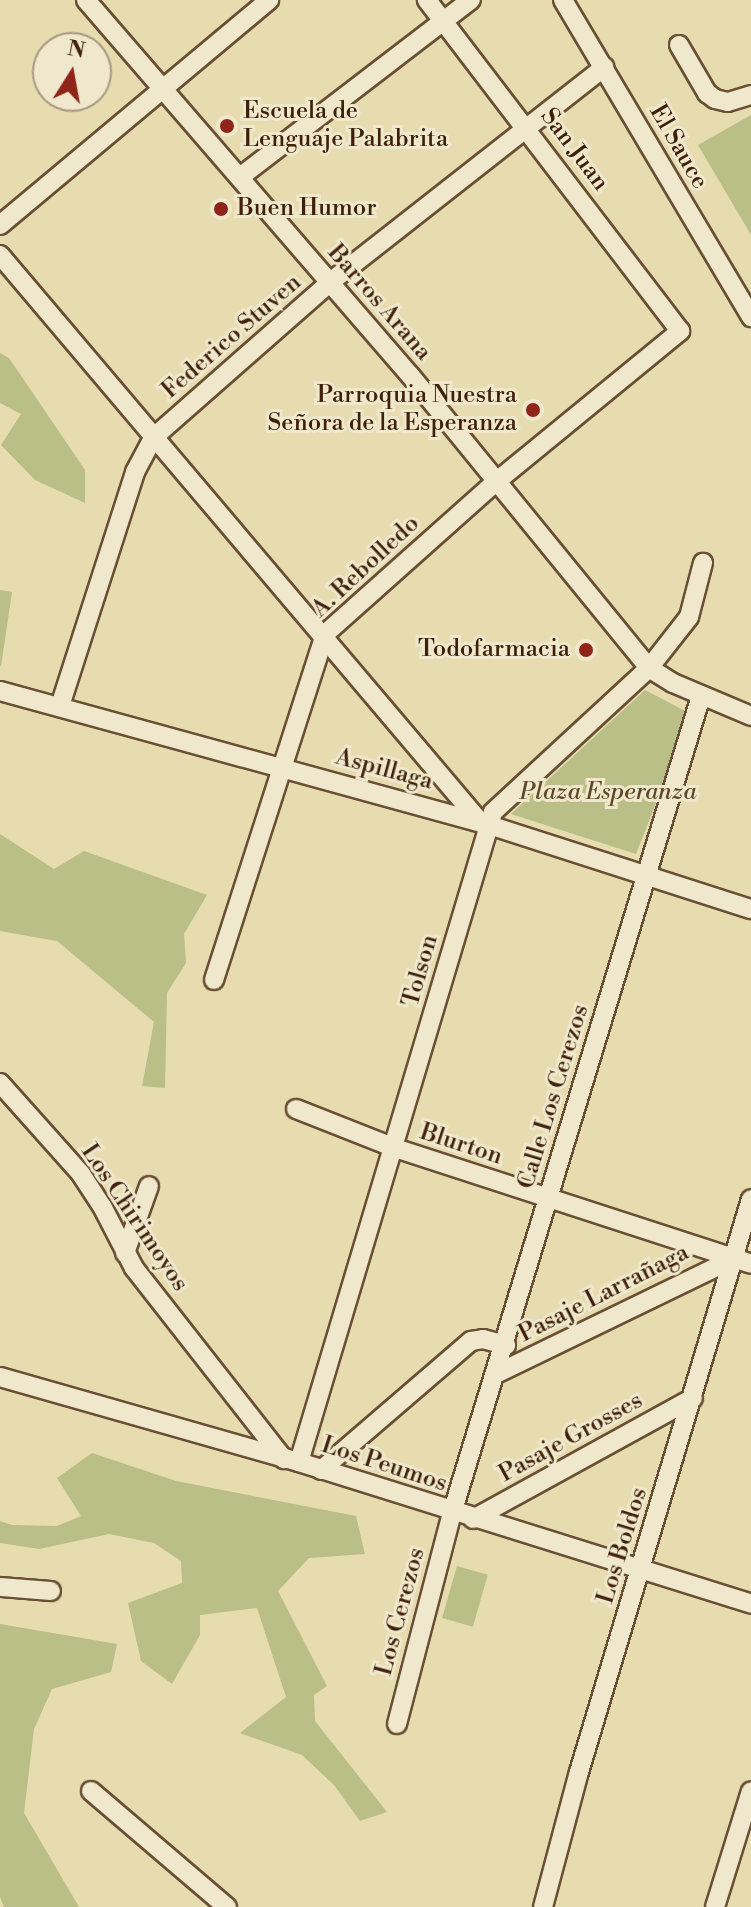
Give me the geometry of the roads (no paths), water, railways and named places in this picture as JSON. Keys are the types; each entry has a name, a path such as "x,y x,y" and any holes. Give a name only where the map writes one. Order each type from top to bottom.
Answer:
{"street":[{"name":"Barros Arana","path":"86,0 497,481 649,668 701,696 751,716"},
{"path":"0,225 269,0"},
{"name":"San Juan","path":"427,0 680,331"},
{"path":"240,177 471,0"},
{"name":"El Sauce","path":"563,0 751,317"},
{"path":"679,45 707,93 715,99 728,102 751,95"},
{"name":"Federico Stuven","path":"60,706 135,472 154,437 329,283 604,67"},
{"path":"0,255 485,824"},
{"name":"A. Rebolledo","path":"214,980 325,634 497,481 680,331"},
{"name":"Tolson","path":"292,1460 395,1148 485,824 498,804 649,668 689,617 703,563"},
{"name":"Aspillaga","path":"0,691 485,824 751,909"},
{"name":"Calle Los Cerezos","path":"452,1513 506,1345 701,696"},
{"name":"Los Chirimoyos","path":"0,1083 81,1174 102,1206 134,1268 292,1460"},
{"name":"Blurton","path":"296,1109 395,1148 742,1262"},
{"path":"125,1253 149,1186"},
{"name":"Los Boldos","path":"543,1907 579,1772 693,1398 742,1262 751,1199"},
{"name":"Pasaje Larrañaga","path":"496,1374 742,1262"},
{"path":"321,1470 471,1341 483,1339 506,1345"},
{"name":"Los Peumos","path":"0,1377 292,1460 452,1513 751,1604"},
{"name":"Pasaje Grosses","path":"473,1519 693,1398"},
{"name":"Los Cerezos","path":"397,1724 452,1513"},
{"path":"0,1587 51,1591"},
{"path":"91,1791 227,1907"},
{"path":"715,1907 751,1791"}],"place":[{"name":"Escuela de Lenguaje Palabrita","path":"227,126"},
{"name":"Buen Humor","path":"221,209"},
{"name":"Parroquia Nuestra Señora de la Esperanza","path":"533,410"},
{"name":"Todofarmacia","path":"586,650"}],"park label":[{"name":"Plaza Esperanza","path":"608,793"}]}
